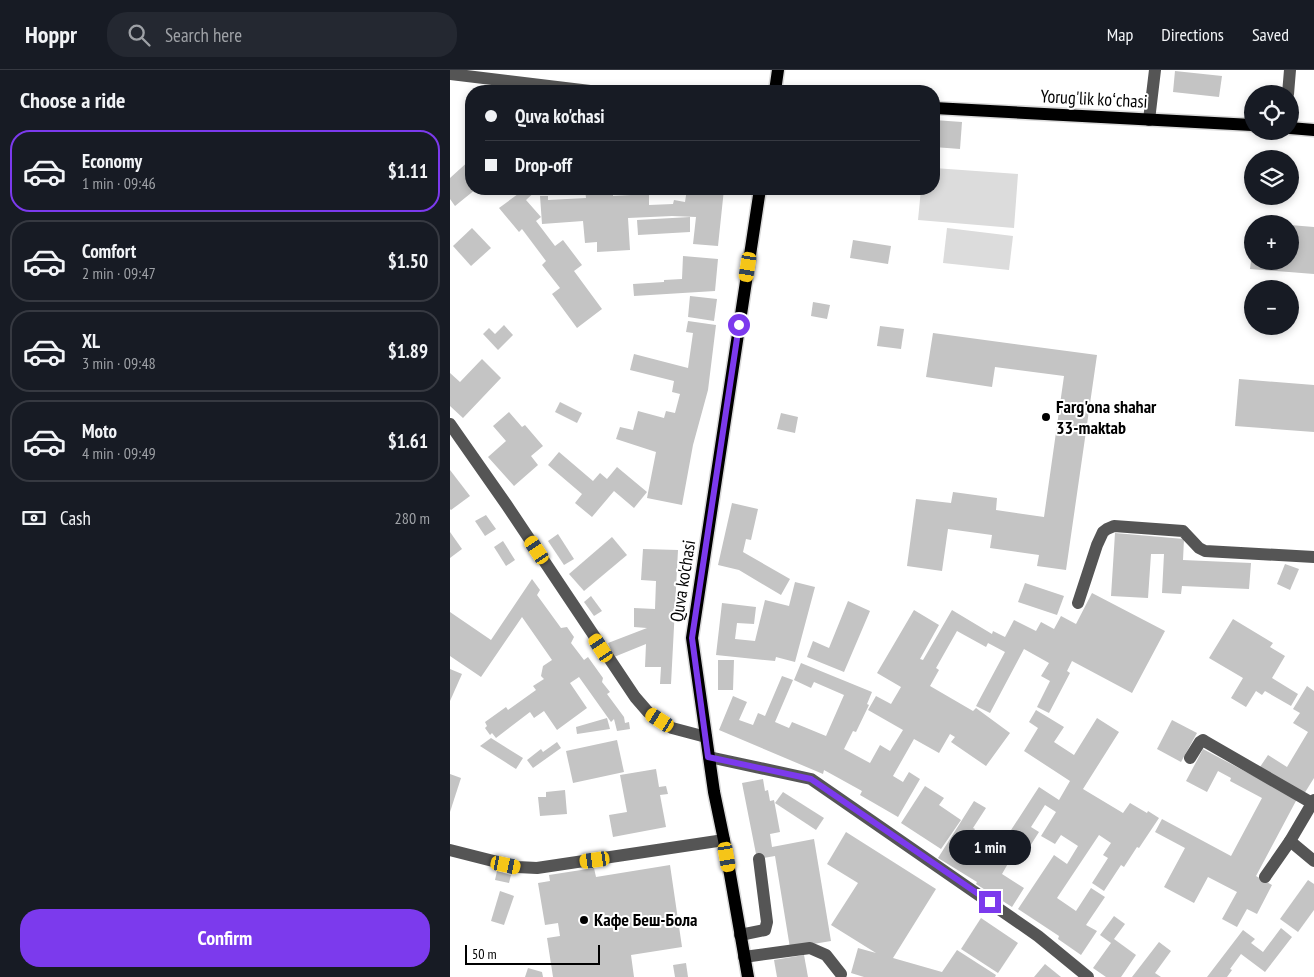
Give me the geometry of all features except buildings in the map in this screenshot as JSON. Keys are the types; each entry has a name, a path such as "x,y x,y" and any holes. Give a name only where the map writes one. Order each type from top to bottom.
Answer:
{"main road":[{"path":"776,85 778,70"},
{"name":"Yorug'lik koʻchasi","path":"940,108 1244,126"},
{"path":"1299,129 1314,130"},
{"name":"Quva ko'chasi","path":"748,977 708,757 692,638 759,195"}],"street":[{"path":"1149,120 1155,70"},
{"path":"1289,85 1290,70"},
{"path":"450,74 541,85"},
{"path":"450,424 506,504 635,698 648,712 672,728 706,737"},
{"path":"1078,603 1103,532 1114,526 1183,532 1199,548 1205,551 1314,556"},
{"path":"1190,758 1203,740 1313,801 1265,878"},
{"path":"708,757 811,779 1038,936 1088,977"},
{"path":"450,850 517,867 536,868 724,840"},
{"path":"1290,840 1314,861"},
{"path":"740,935 765,930 767,922 759,859"},
{"path":"744,958 810,948 826,955 841,974"}],"shaded area":[{"path":"940,168 1018,174 1014,228 918,220 920,195 940,195"},
{"path":"947,228 1013,236 1009,270 943,263"}],"place":[{"name":"Farg'ona shahar 33-maktab","path":"1046,417"},
{"name":"Кафе Беш-Бола","path":"584,920"}],"route":[{"path":"739,325 692,638 708,757 811,779 990,902"}]}
